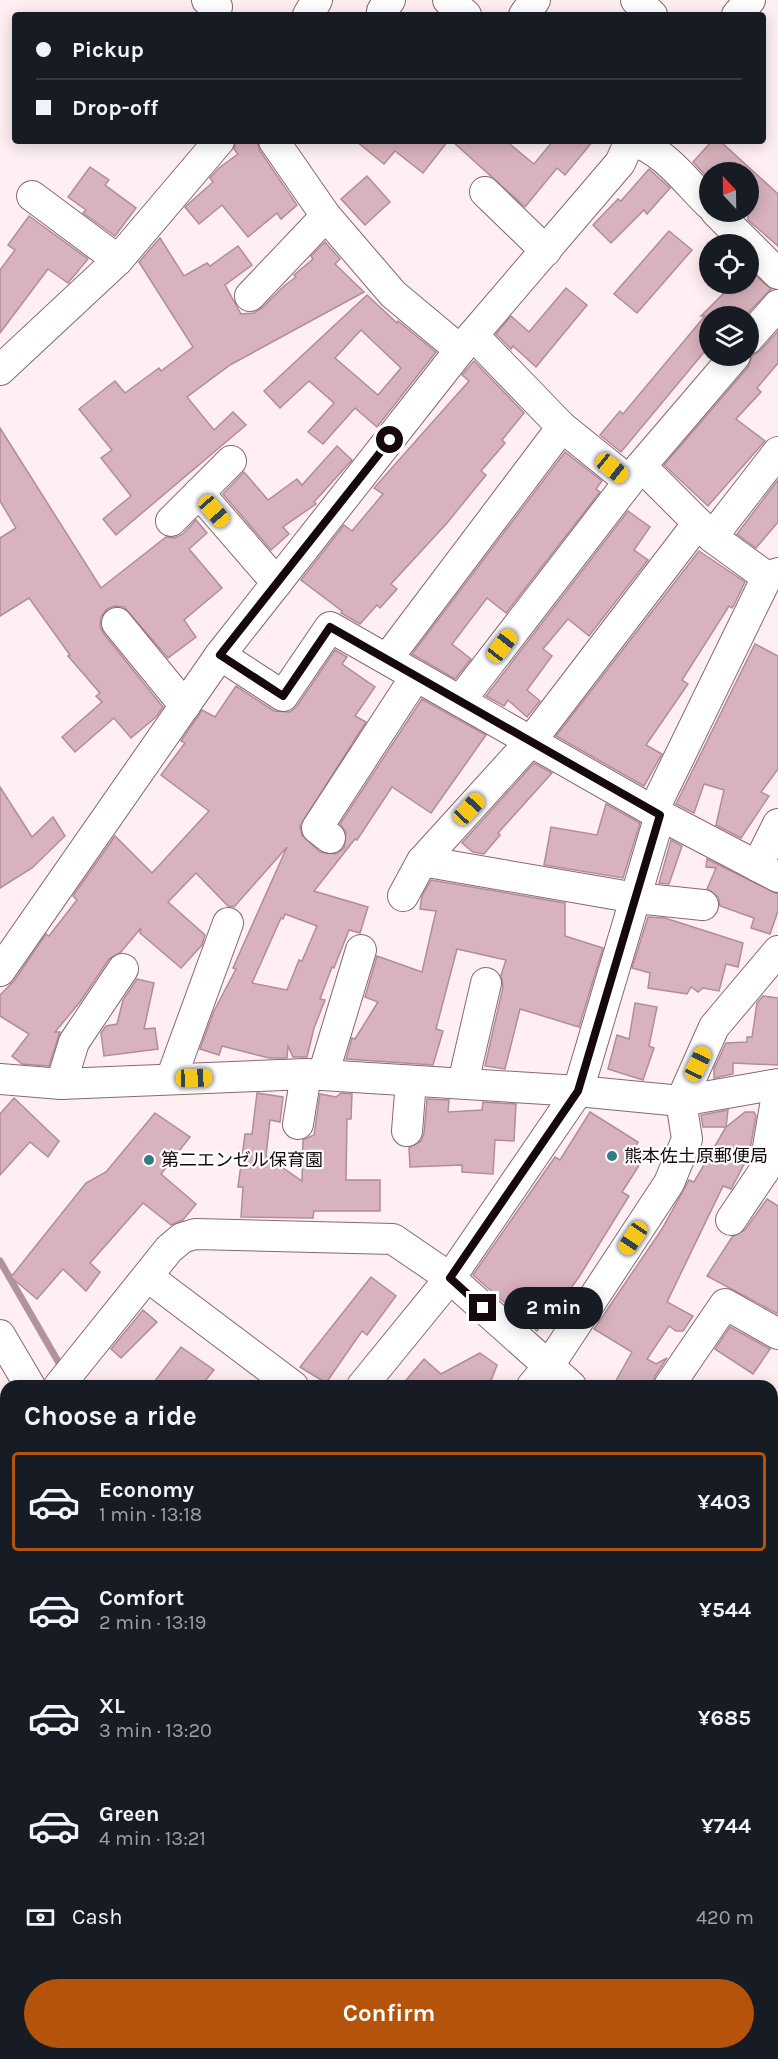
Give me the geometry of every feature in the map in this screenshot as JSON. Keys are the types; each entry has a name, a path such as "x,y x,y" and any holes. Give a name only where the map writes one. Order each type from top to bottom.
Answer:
{"street":[{"path":"207,0 217,7 214,12"},
{"path":"448,0 462,12"},
{"path":"526,12 536,0"},
{"path":"636,0 649,12"},
{"path":"740,12 750,0"},
{"path":"0,370 118,260 216,144"},
{"path":"276,144 326,216 393,294 467,343 562,427 635,473 705,530 773,575 657,813 636,898 578,1091 450,1278 367,1380"},
{"path":"0,971 220,655 467,343 620,164 626,144"},
{"path":"645,144 699,194"},
{"path":"485,192 546,251"},
{"path":"32,196 118,260"},
{"path":"250,296 326,216"},
{"path":"726,222 778,274"},
{"path":"759,327 778,305"},
{"path":"460,701 635,473 726,366"},
{"path":"387,659 562,427"},
{"path":"403,896 422,861 531,741 705,530 778,452"},
{"path":"171,521 231,461"},
{"path":"199,493 277,583"},
{"path":"117,623 185,706"},
{"path":"220,655 283,696 330,627 657,813 767,871 778,824"},
{"path":"330,838 317,828 416,676"},
{"path":"422,861 636,898 703,905"},
{"path":"171,1079 227,920"},
{"path":"298,1124 362,950"},
{"path":"64,1380 182,1238 195,1234 393,1239 450,1278 540,1376 669,1183 687,1139 681,1101 714,1027 768,976 778,951"},
{"path":"61,1084 75,1042 123,969"},
{"path":"462,1083 486,983"},
{"path":"0,1079 61,1084 315,1074 578,1091 681,1101 778,1086 771,1175 731,1220"},
{"path":"407,1131 411,1081"},
{"path":"148,1277 285,1380"},
{"path":"673,1380 725,1304 778,1334"},
{"path":"0,1335 26,1380"}],"building":[{"path":"235,144 258,144 260,151 297,205 281,219 277,213 248,237 222,205 199,224 185,207 213,182 210,178 219,168 238,154 234,149"},
{"path":"360,144 446,144 423,173 395,151 384,164"},
{"path":"455,144 510,144 534,164 551,144 591,144 565,175 557,168 525,207"},
{"path":"709,144 723,144 743,162 699,162 699,168 693,162"},
{"path":"90,167 109,180 105,185 136,208 115,236 83,213 86,210 68,197"},
{"path":"649,169 670,188 647,214 644,210 611,243 593,225 618,199 621,201"},
{"path":"367,176 390,202 365,225 341,199"},
{"path":"759,177 778,194 778,246 750,222 759,222"},
{"path":"29,216 88,259 68,283 48,269 0,333 0,270 15,250 8,245"},
{"path":"669,231 692,250 637,313 614,294"},
{"path":"160,238 184,276 207,263 210,266 238,246 252,265 225,285 241,314 254,313 262,308 296,277 294,275 313,259 311,256 325,242 340,259 335,264 364,292 230,365 187,397 214,430 233,412 246,425 116,535 103,519 131,496 101,458 112,450 79,409 115,381 125,393 159,368 161,371 193,347 139,262"},
{"path":"759,279 771,289 755,306 711,306 723,294 759,294"},
{"path":"566,288 587,305 536,367 513,346 511,349 496,334 511,316 529,332"},
{"path":"367,295 397,323 398,321 436,352 377,427 355,408 323,444 308,432 334,403 309,381 280,408 264,391","holes":["361,330 401,368 378,395 335,358"]},
{"path":"699,323 699,358 621,452 600,435 620,411 623,414"},
{"path":"778,331 778,363 757,388 761,392 736,419 765,441 708,506 664,465 748,366 759,366 759,351"},
{"path":"474,361 524,413 502,440 505,443 481,471 486,475 447,523 391,584 397,589 380,608 377,605 360,624 341,613 342,611 301,580 344,525 352,531 383,494 374,488 469,381 462,375"},
{"path":"0,428 101,588 166,537 175,538 183,534 196,520 207,533 189,549 222,588 184,620 196,637 168,658 124,607 115,606 107,609 101,617 100,626 104,634 163,707 156,717 131,738 114,718 75,752 62,737 102,702 96,696 100,693 68,656 70,655 29,598 0,616 0,538 16,528 0,501"},
{"path":"337,446 352,460 314,502 316,504 283,527 289,534 271,550 223,494 244,472 268,500 297,479 302,485"},
{"path":"565,452 602,481 596,489 600,492 506,613 487,598 452,644 471,659 455,679 412,654"},
{"path":"778,480 778,522 756,548 737,534"},
{"path":"628,511 650,527 634,550 648,560 589,636 568,619 543,649 552,656 527,690 540,701 527,717 508,700 504,706 486,696"},
{"path":"699,551 745,582 734,605 732,608 729,606 682,680 688,684 646,745 662,754 644,786 556,736"},
{"path":"755,644 778,656 778,769 761,792 769,796 741,838 716,825 724,790 704,784 694,813 676,804"},
{"path":"335,650 347,657 342,664 375,687 355,716 366,722 300,826 302,835 320,852 336,854 344,848 346,832 340,824 422,699 486,735 431,813 392,787 357,840 355,839 314,891 368,907 360,933 349,930 334,968 332,967 320,999 325,1000 314,1028 307,1057 293,1057 288,1046 287,1058 269,1058 222,1046 219,1055 200,1049 214,1011 236,969 233,968 287,847 234,907 228,906 196,873 168,902 205,935 202,945 181,968 140,933 141,928 121,952 109,959 80,1002 55,1032 60,1032 49,1066 22,1064 12,1056 29,1034 0,1016 0,995 14,981 46,934 49,936 77,900 73,896 115,836 152,873 209,811 161,775 185,743 181,741 202,710 215,717 236,686 274,711 290,712 297,706","holes":["285,914 317,926 302,961 299,960 287,990 252,983 281,918 283,919"]},
{"path":"534,763 552,773 498,833 500,835 484,854 473,852 462,843"},
{"path":"0,787 32,837 53,817 65,836 32,868 0,888"},
{"path":"606,804 640,823 623,878 544,865 551,827 597,835"},
{"path":"671,840 682,846 669,884 659,883"},
{"path":"707,859 778,894 778,911 770,934 751,928 754,918 720,906 718,897 707,889 716,868 706,867"},
{"path":"431,880 565,903 565,936 603,948 579,1027 520,1009 505,1069 485,1066 503,987 501,975 506,960 457,949 436,1029 443,1031 433,1065 346,1059 352,1038 355,1039 378,1002 365,997 377,956 422,972 436,911 420,909 422,896"},
{"path":"648,917 665,918 743,943 738,967 726,964 719,991 703,988 698,992 691,987 687,994 648,988 650,973 632,968"},
{"path":"137,979 154,983 144,1029 155,1028 158,1049 104,1056 101,1033 106,1026 117,1024 123,1000"},
{"path":"763,996 778,998 778,1065 733,1063 733,1074 714,1078 714,1069 726,1043 747,1042 747,1037 752,1037 757,1003"},
{"path":"635,1003 657,1007 649,1046 654,1048 643,1080 608,1069 617,1035 629,1039"},
{"path":"257,1093 283,1097 280,1122 270,1120 266,1156 302,1181 303,1140 314,1135 320,1094 336,1097 341,1093 352,1094 351,1119 347,1119 346,1180 380,1180 380,1211 314,1211 313,1218 241,1217 243,1187 238,1187 245,1134 252,1134"},
{"path":"14,1098 59,1141 48,1157 30,1142 0,1175 0,1114"},
{"path":"427,1099 449,1100 448,1112 482,1110 483,1102 516,1104 514,1141 495,1140 493,1174 462,1172 462,1165 410,1167 409,1148 421,1141 424,1133"},
{"path":"728,1110 726,1127 703,1127 701,1115"},
{"path":"590,1112 638,1142 636,1146 647,1153 622,1192 629,1196 579,1277 557,1307 554,1305 537,1331 473,1275 555,1157 560,1160"},
{"path":"745,1112 754,1112 756,1116 749,1155 731,1189 723,1186 667,1302 693,1316 683,1331 676,1331 669,1326 647,1359 656,1364 667,1358 654,1380 616,1380 632,1352 594,1329 662,1229 689,1180 694,1182 726,1127"},
{"path":"155,1113 190,1137 161,1174 196,1204 183,1220 171,1225 143,1203 90,1263 100,1272 86,1291 63,1269 37,1299 11,1277 86,1183 106,1172"},
{"path":"767,1199 778,1206 778,1314 707,1276 732,1237 745,1230"},
{"path":"371,1277 396,1296 367,1335 362,1331 328,1380 321,1380 300,1367"},
{"path":"143,1310 157,1322 121,1358 111,1349"},
{"path":"730,1327 770,1349 753,1374 715,1349"},
{"path":"181,1347 214,1370 206,1380 156,1380"},
{"path":"480,1353 497,1365 491,1380 406,1380 424,1359 441,1374"}],"waterway":[{"path":"0,1261 63,1370"}],"place":[{"name":"熊本佐土原郵便局","path":"612,1156"},
{"name":"第二エンゼル保育園","path":"149,1160"}],"route":[{"path":"390,440 220,655 283,696 330,627 660,815 652,835 636,898 578,1091 450,1278 483,1308"}]}
